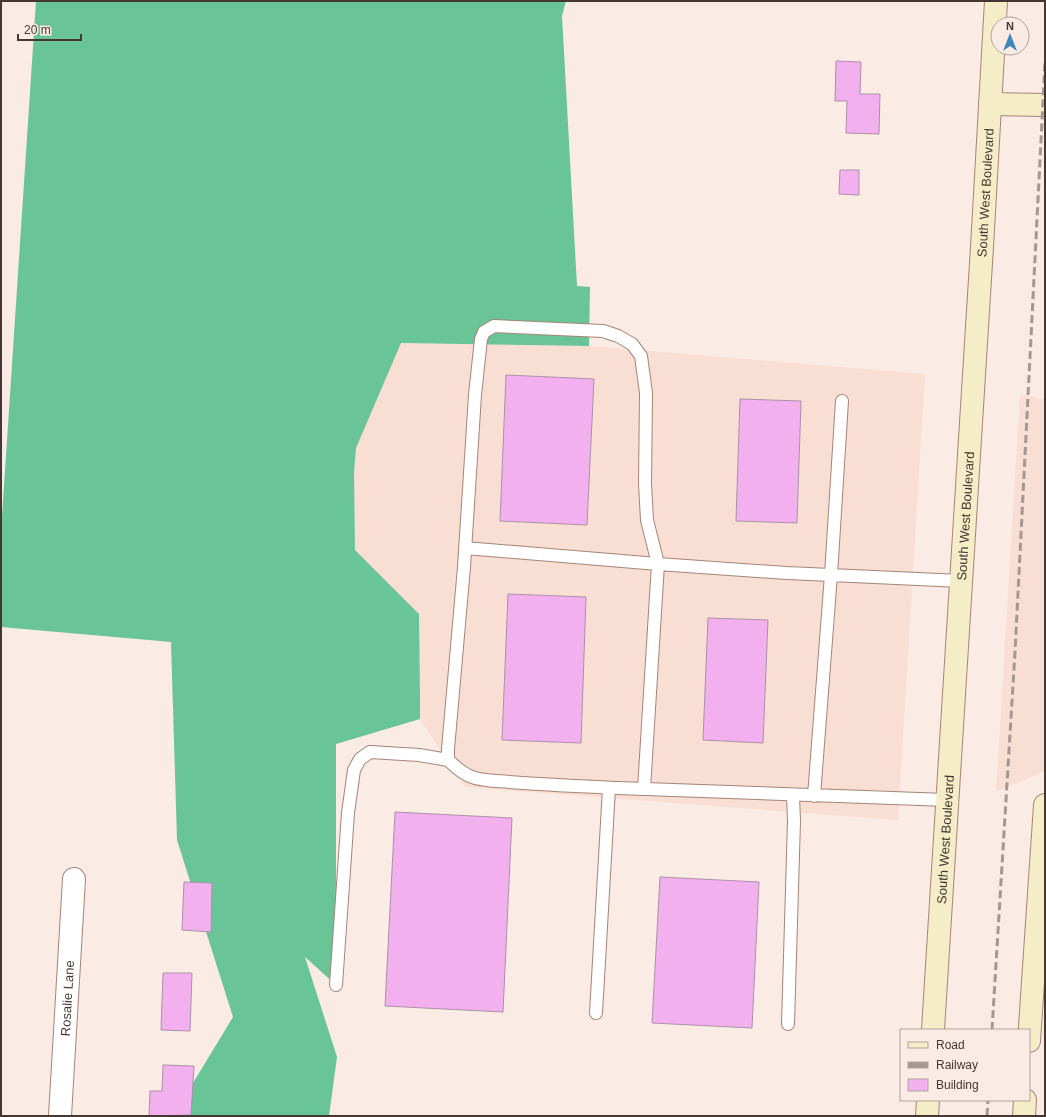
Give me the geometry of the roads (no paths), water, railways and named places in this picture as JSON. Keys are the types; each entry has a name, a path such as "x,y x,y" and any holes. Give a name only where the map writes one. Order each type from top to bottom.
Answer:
{"main road":[{"name":"South West Boulevard","path":"933,1029 996,1"},
{"path":"990,104 1045,105"},
{"path":"1030,1029 1045,805"},
{"path":"927,1116 928,1101"},
{"path":"1024,1116 1025,1101"}],"street":[{"name":"Rosalie Lane","path":"60,1116 74,880"}],"lane":[{"path":"448,760 480,339 484,332 494,326 603,330 632,344 640,356 646,393 645,484 647,520 658,564 644,789"},
{"path":"814,796 831,575 842,401"},
{"path":"465,548 658,564 831,575 961,581"},
{"path":"336,985 348,814 354,770 360,759 370,752 419,755 448,760 466,775 477,779 532,784 793,796 948,800"},
{"path":"596,1013 609,788"},
{"path":"788,1024 794,821 793,796"}],"railway":[{"path":"992,1029 1015,652 1045,62"},
{"path":"987,1116 988,1101"}]}
